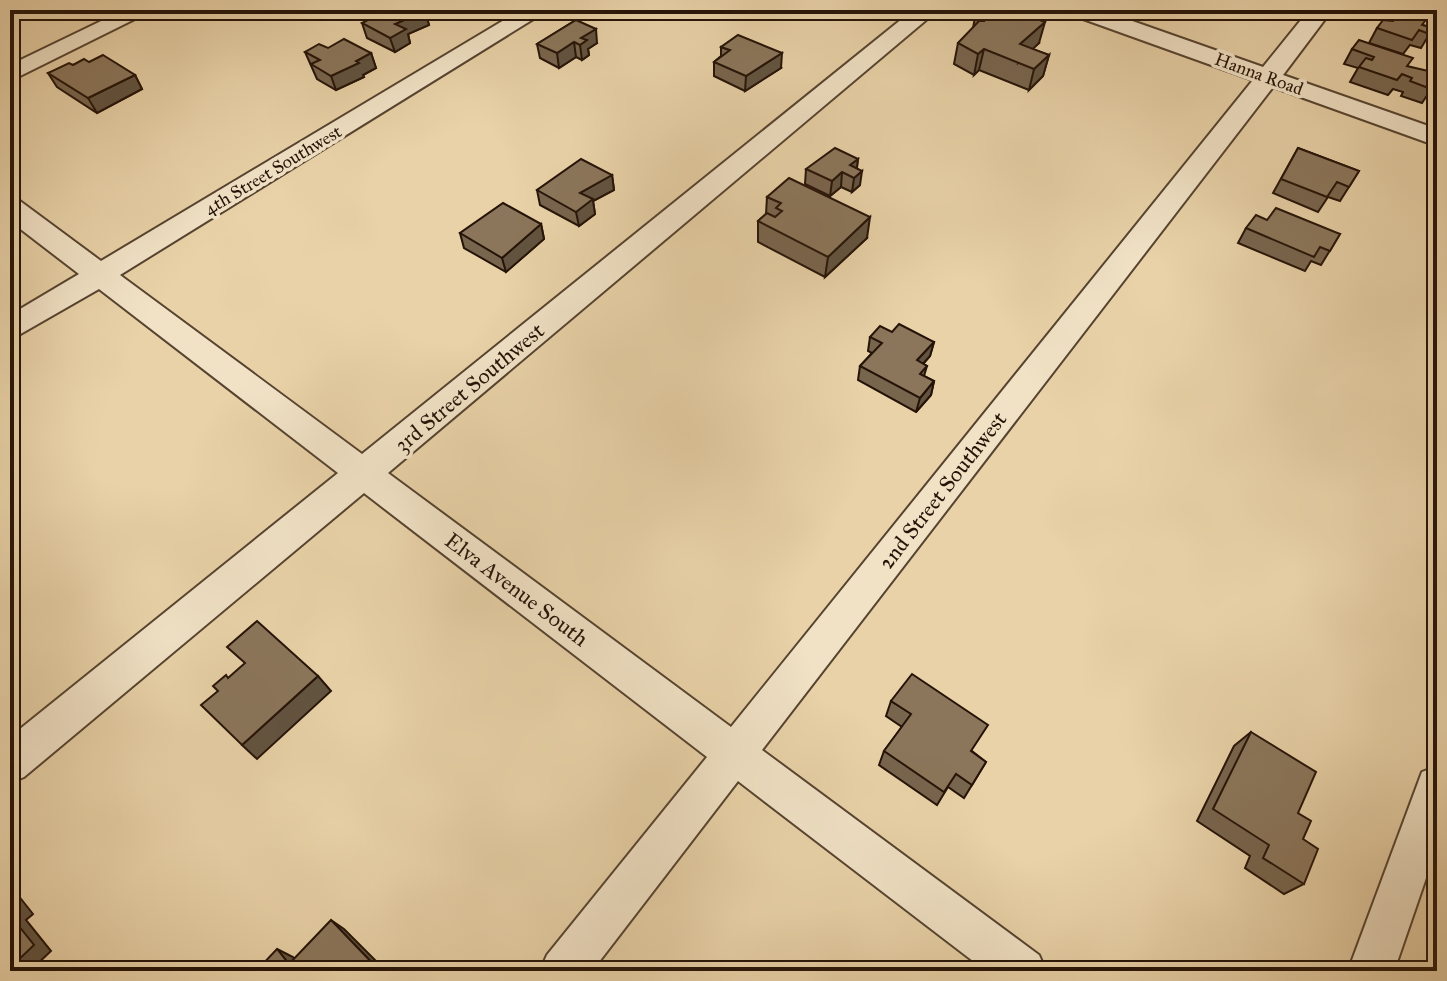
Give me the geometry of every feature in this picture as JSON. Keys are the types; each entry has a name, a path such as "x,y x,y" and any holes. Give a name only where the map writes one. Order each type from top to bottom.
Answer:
{"street":[{"path":"10,74 142,10"},
{"name":"4th Street Southwest","path":"10,329 537,10"},
{"name":"3rd Street Southwest","path":"10,763 927,10"},
{"name":"Hanna Road","path":"1080,10 1437,138"},
{"name":"2nd Street Southwest","path":"563,971 1321,10"},
{"name":"Elva Avenue South","path":"10,207 1023,971"},
{"path":"1376,969 1437,786"}],"building":[{"path":"387,10 425,11 395,24 406,29 390,38 362,23"},
{"path":"984,10 1013,10 1045,22 1020,44 1049,55 1034,69 984,49 978,54 958,43 979,21 985,21 975,17"},
{"path":"1397,10 1428,17 1422,25 1433,28 1429,34 1419,30 1412,40 1377,28 1383,20 1393,21"},
{"path":"576,20 596,29 581,38 587,40 580,45 574,42 557,53 537,44"},
{"path":"738,35 782,53 746,76 714,62 730,50 721,47"},
{"path":"344,39 371,53 356,61 359,63 331,76 311,64 320,60 305,52 319,44 328,48"},
{"path":"1359,40 1413,58 1407,66 1437,73 1437,80 1431,89 1410,81 1412,78 1402,74 1397,80 1359,67 1366,58 1372,60 1374,57 1352,49"},
{"path":"103,55 135,75 88,98 48,73 69,63 73,65 84,59 89,62"},
{"path":"835,148 858,159 850,165 862,171 854,178 842,172 832,181 806,169"},
{"path":"1298,148 1359,171 1349,187 1337,182 1327,197 1281,179"},
{"path":"581,159 612,175 580,193 593,199 576,212 537,190"},
{"path":"789,178 870,217 828,257 758,221 767,213 775,217 782,211 776,208 781,203 767,197"},
{"path":"503,203 541,224 502,258 460,233"},
{"path":"1276,208 1340,234 1330,251 1320,247 1314,257 1246,228 1256,215 1267,220"},
{"path":"899,324 934,342 917,360 927,366 920,374 934,381 920,398 860,366 882,343 870,337 880,326 892,332"},
{"path":"257,621 318,676 242,745 201,705 218,691 213,686 245,663 227,647"},
{"path":"912,674 988,725 971,751 986,762 972,785 956,774 944,792 884,751 911,714 891,701"},
{"path":"1251,732 1316,772 1298,813 1311,821 1303,839 1318,849 1304,884 1263,858 1269,845 1213,809"},
{"path":"10,915 34,945 10,968"},
{"path":"331,920 380,971 256,971 277,949 289,964"}]}
